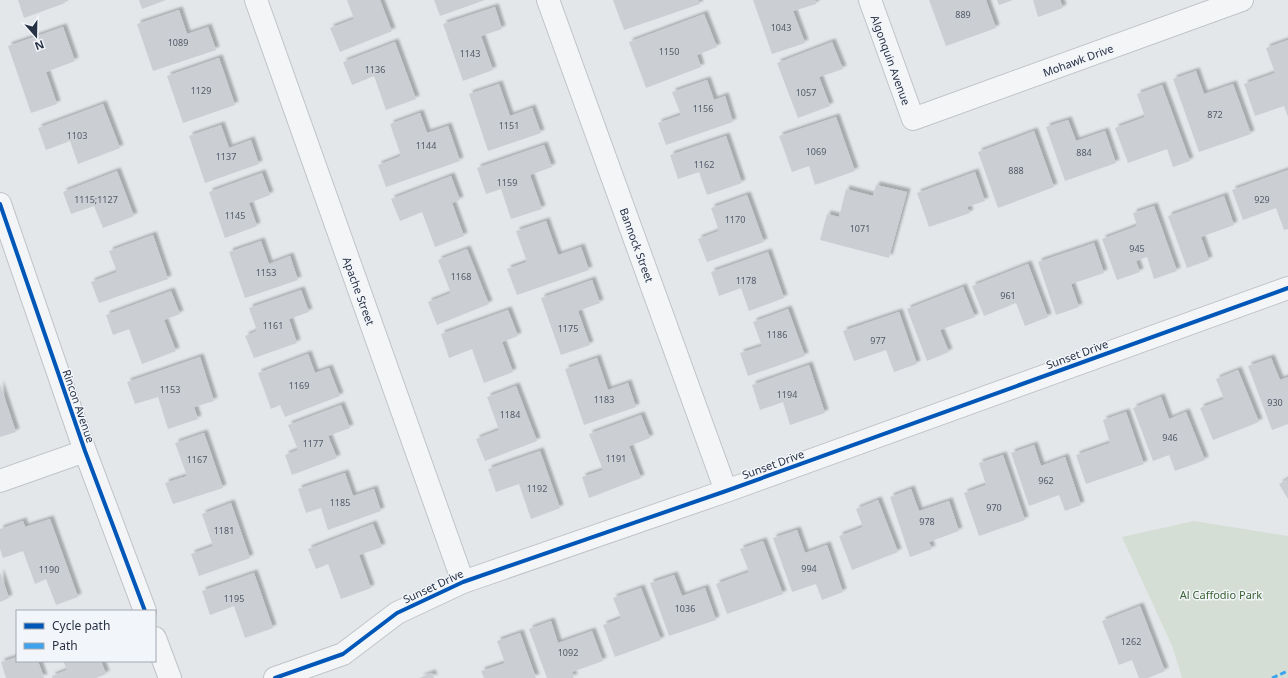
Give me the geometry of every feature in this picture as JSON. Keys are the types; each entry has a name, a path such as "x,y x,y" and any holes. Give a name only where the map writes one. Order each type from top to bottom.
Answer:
{"street":[{"name":"Apache Street","path":"256,0 463,582"},
{"name":"Bannock Street","path":"548,0 726,491"},
{"name":"Algonquin Avenue","path":"870,0 913,119"},
{"name":"Mohawk Drive","path":"913,119 1242,0"},
{"name":"Rincon Avenue","path":"0,204 85,451 145,610"},
{"name":"Sunset Drive","path":"275,678 343,654 398,613 463,582 726,491 1288,288"},
{"path":"0,481 85,451"},
{"path":"156,641 170,678"}],"green space":[{"name":"Al Caffodio Park","path":"1194,521 1288,536 1288,678 1182,678 1173,648 1122,537"}],"building":[{"path":"18,0 64,0 65,3 24,18"},
{"path":"139,0 166,0 142,9"},
{"path":"347,0 380,0 392,31 340,52 330,28 354,19"},
{"path":"434,0 485,0 440,16"},
{"path":"613,0 698,0 700,4 624,30"},
{"path":"753,0 815,0 816,4 793,11 805,43 772,54"},
{"path":"929,0 986,0 996,28 946,46"},
{"path":"997,0 1013,0 999,5"},
{"path":"1033,0 1060,0 1063,8 1038,17"},
{"path":"495,7 502,29 481,36 493,70 463,81 443,24"},
{"path":"179,10 187,34 208,27 216,50 153,71 137,24"},
{"path":"704,14 717,47 697,55 701,67 646,88 629,42"},
{"path":"63,27 75,61 46,72 57,104 31,113 8,46"},
{"path":"1288,40 1288,117 1284,106 1255,116 1244,84 1275,73 1266,48"},
{"path":"395,42 416,99 386,110 374,76 352,85 343,62"},
{"path":"832,42 843,69 819,77 830,106 798,118 777,63"},
{"path":"219,58 235,105 183,123 167,76"},
{"path":"1196,71 1204,94 1233,84 1251,134 1199,152 1173,79"},
{"path":"707,80 714,100 725,96 733,122 666,145 658,123 681,115 672,92"},
{"path":"499,84 510,116 532,108 541,133 488,151 469,94"},
{"path":"1162,85 1190,161 1173,167 1167,149 1128,163 1115,128 1145,117 1137,94"},
{"path":"103,104 120,148 78,164 70,141 46,150 38,128"},
{"path":"420,113 427,133 448,126 460,161 386,187 378,165 401,156 390,124"},
{"path":"836,117 855,171 815,185 809,166 792,172 779,136"},
{"path":"1068,120 1076,141 1105,131 1116,163 1065,181 1046,127"},
{"path":"221,125 229,148 251,140 259,164 205,183 189,136"},
{"path":"1034,131 1054,187 998,208 978,152"},
{"path":"726,136 742,183 707,195 699,172 678,179 670,155"},
{"path":"544,145 552,167 530,175 542,209 511,219 501,189 486,194 477,168"},
{"path":"1288,170 1288,229 1284,230 1276,208 1243,220 1232,190"},
{"path":"117,171 134,216 103,228 94,206 71,214 63,192"},
{"path":"975,172 985,201 967,207 970,213 929,227 917,193"},
{"path":"262,173 270,195 249,203 257,226 225,238 209,192"},
{"path":"451,176 460,200 452,203 464,236 435,247 422,212 400,221 391,199"},
{"path":"876,185 907,192 889,258 820,240 827,214 839,217 846,189 873,196"},
{"path":"747,195 764,242 707,262 698,239 719,231 711,208"},
{"path":"1224,196 1234,225 1201,237 1209,260 1187,268 1168,216"},
{"path":"1154,206 1177,271 1154,279 1147,257 1136,261 1140,272 1117,280 1102,239 1137,226 1133,213"},
{"path":"546,221 558,255 581,247 589,270 517,295 507,269 527,262 516,231"},
{"path":"153,235 168,279 99,303 91,282 117,272 109,251"},
{"path":"261,241 269,264 290,256 298,280 245,298 229,252"},
{"path":"1094,243 1104,273 1071,284 1079,307 1056,315 1038,262"},
{"path":"467,249 489,304 437,325 428,302 451,293 438,260"},
{"path":"768,252 784,298 749,311 741,288 719,296 711,272"},
{"path":"1028,264 1048,317 1025,326 1016,303 984,316 972,286"},
{"path":"592,280 600,303 578,311 590,345 561,355 541,298"},
{"path":"963,287 975,317 940,330 949,352 927,361 907,309"},
{"path":"301,290 309,312 289,319 297,343 254,358 245,336 257,331 249,308"},
{"path":"171,291 180,314 164,320 176,351 142,364 129,329 113,335 106,315"},
{"path":"788,309 805,356 748,376 740,353 762,346 753,322"},
{"path":"508,310 518,336 502,342 513,372 484,383 472,349 449,358 441,334"},
{"path":"899,312 917,364 894,372 886,350 854,361 843,331"},
{"path":"308,354 315,373 329,368 340,396 285,417 280,405 271,409 258,373"},
{"path":"200,357 214,401 194,407 198,419 168,429 158,397 135,404 127,382"},
{"path":"597,358 608,390 628,383 636,407 584,425 565,369"},
{"path":"1271,358 1280,380 1288,377 1288,424 1272,430 1248,366"},
{"path":"809,365 825,413 790,425 783,402 760,410 752,385"},
{"path":"1238,370 1259,422 1213,440 1200,408 1224,399 1216,379"},
{"path":"0,384 16,432 0,437"},
{"path":"516,386 537,441 485,461 476,439 499,430 487,397"},
{"path":"1161,397 1169,419 1186,412 1205,460 1175,471 1169,455 1153,461 1133,408"},
{"path":"341,405 350,428 328,436 337,458 292,475 285,455 298,450 288,425"},
{"path":"1126,412 1144,464 1086,484 1076,455 1110,443 1103,420"},
{"path":"641,415 650,438 629,446 641,478 589,498 582,477 603,470 589,434"},
{"path":"204,433 223,488 173,504 165,483 187,476 175,443"},
{"path":"1034,445 1041,466 1065,457 1081,505 1065,511 1059,495 1029,506 1011,453"},
{"path":"540,451 560,508 531,519 519,484 496,492 488,469"},
{"path":"1003,455 1025,520 979,536 964,493 986,485 979,463"},
{"path":"345,473 353,496 374,489 381,511 328,530 321,508 306,513 298,489"},
{"path":"1288,479 1288,499 1279,484"},
{"path":"911,489 919,511 949,501 959,531 929,542 932,549 910,557 890,497"},
{"path":"878,500 898,552 852,570 839,536 863,527 856,509"},
{"path":"231,503 250,558 199,576 191,554 213,546 202,514"},
{"path":"50,519 78,597 56,605 46,579 35,584 23,551 3,558 0,549 0,529 23,521 25,527"},
{"path":"373,524 382,547 359,555 371,588 341,599 328,564 316,569 308,549"},
{"path":"797,530 805,553 827,545 843,592 822,600 816,584 792,592 773,538"},
{"path":"763,541 783,594 727,614 716,584 749,572 740,549"},
{"path":"0,572 9,598 0,602"},
{"path":"254,573 273,628 245,638 234,606 210,615 202,591"},
{"path":"674,575 682,596 705,588 716,620 669,636 650,583"},
{"path":"641,588 661,640 615,657 603,625 621,618 613,598"},
{"path":"1140,606 1165,671 1148,678 1139,678 1132,660 1119,665 1102,621"},
{"path":"551,621 558,643 592,631 603,661 572,672 574,678 547,678 529,629"},
{"path":"520,633 536,678 484,678 481,671 505,663 497,641"},
{"path":"16,657 16,662 38,662 44,678 6,678 1,662"},
{"path":"63,662 101,662 106,674 96,678 52,678 52,676 67,670"},
{"path":"432,673 434,678 419,678"}],"marked path":[{"path":"1272,678 1288,671"}],"cycle path":[{"path":"0,204 85,451 145,610"},
{"path":"275,678 343,654 397,613 463,582 726,491 1288,288"}]}
